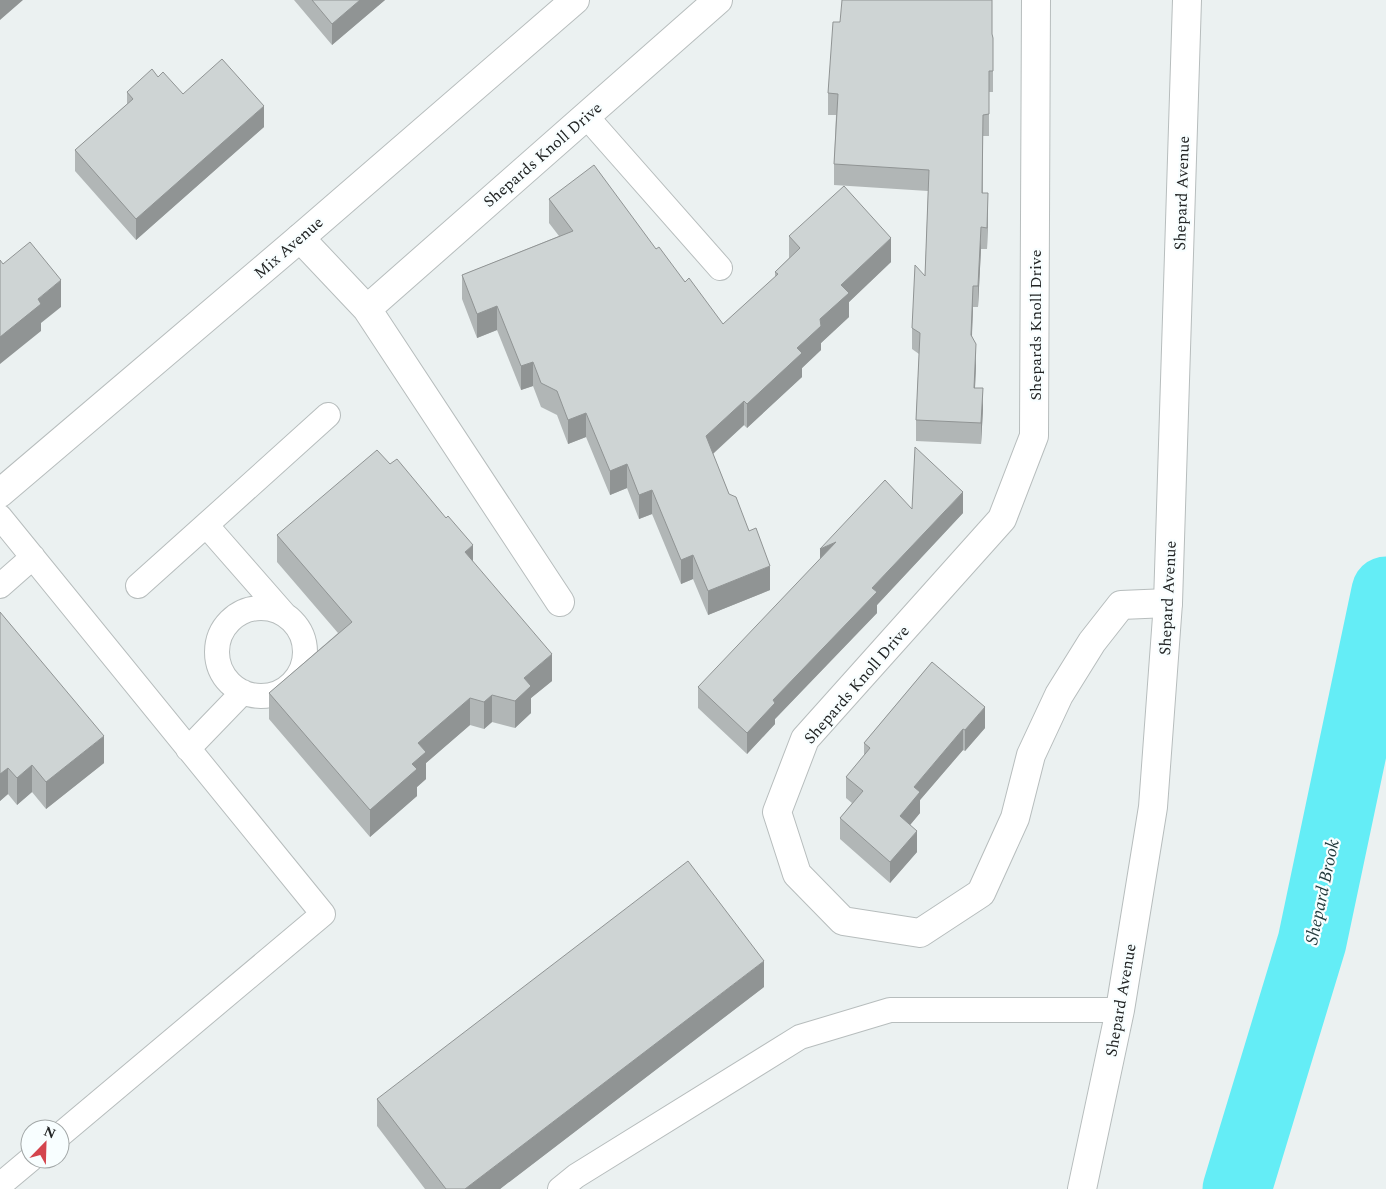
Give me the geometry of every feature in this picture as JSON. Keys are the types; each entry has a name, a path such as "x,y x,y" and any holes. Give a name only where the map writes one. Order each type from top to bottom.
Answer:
{"street":[{"name":"Mix Avenue","path":"0,493 300,238 575,0"},
{"name":"Shepards Knoll Drive","path":"367,309 718,0"},
{"name":"Shepards Knoll Drive","path":"1036,0 1034,436 1002,519 805,739 777,812 797,874 843,921 920,933 981,893 1015,818 1031,755 1059,695 1092,642 1121,605 1168,603"},
{"name":"Shepard Avenue","path":"1082,1189 1120,1010 1153,807 1168,603 1187,0"},
{"path":"300,238 367,309 560,602"}],"lane":[{"path":"586,116 720,268"},
{"path":"138,586 328,416"},
{"path":"0,517 323,914 70,1127"},
{"path":"206,525 295,624 302,637 305,651 303,665 296,678 286,688 272,694 258,696 243,692 231,684 222,673 217,659 217,645 221,632 230,620 242,612 255,608 270,608 284,614"},
{"path":"0,586 33,558"},
{"path":"188,749 243,692"},
{"path":"560,1189 576,1176 800,1037 890,1010 1120,1010"},
{"path":"0,1185 20,1168"}],"building":[{"path":"312,0 360,0 332,24"},
{"path":"842,0 992,0 993,71 989,71 989,114 983,115 982,193 988,193 987,228 981,227 978,286 973,286 971,335 976,344 974,388 983,388 981,423 916,420 920,333 912,328 915,265 925,276 929,170 834,164 838,94 828,93 833,22 840,22"},
{"path":"222,59 264,106 136,219 75,150 133,99 127,92 152,69 158,77 163,72 183,94"},
{"path":"594,165 656,249 659,247 685,282 689,278 723,324 778,274 775,272 800,248 789,236 844,186 891,238 841,285 849,293 820,319 821,326 797,348 802,353 747,404 744,401 706,436 729,494 736,497 749,531 756,528 770,566 708,591 693,555 681,560 652,490 639,495 627,464 610,471 586,413 568,420 557,391 541,383 533,362 521,366 497,306 477,314 462,275 573,231 549,199"},
{"path":"30,242 61,280 38,299 41,304 0,337 0,260 3,264"},
{"path":"915,447 963,492 872,588 877,592 773,700 775,703 747,733 698,687 836,542 820,549 885,480 912,509"},
{"path":"377,450 390,464 397,459 446,518 448,516 473,545 465,552 552,654 524,678 531,686 515,701 492,695 484,702 470,698 418,743 426,752 412,764 417,769 370,810 269,693 352,622 277,535"},
{"path":"0,612 104,736 46,782 32,765 17,778 8,768 0,774"},
{"path":"932,662 985,707 965,730 963,729 914,787 920,792 900,816 917,831 890,862 840,818 863,791 846,777 870,748 864,743"},
{"path":"688,861 764,961 465,1189 446,1189 377,1099"}],"waterway":[{"name":"Shepard Brook","path":"1237,1189 1312,942 1386,591"}]}
